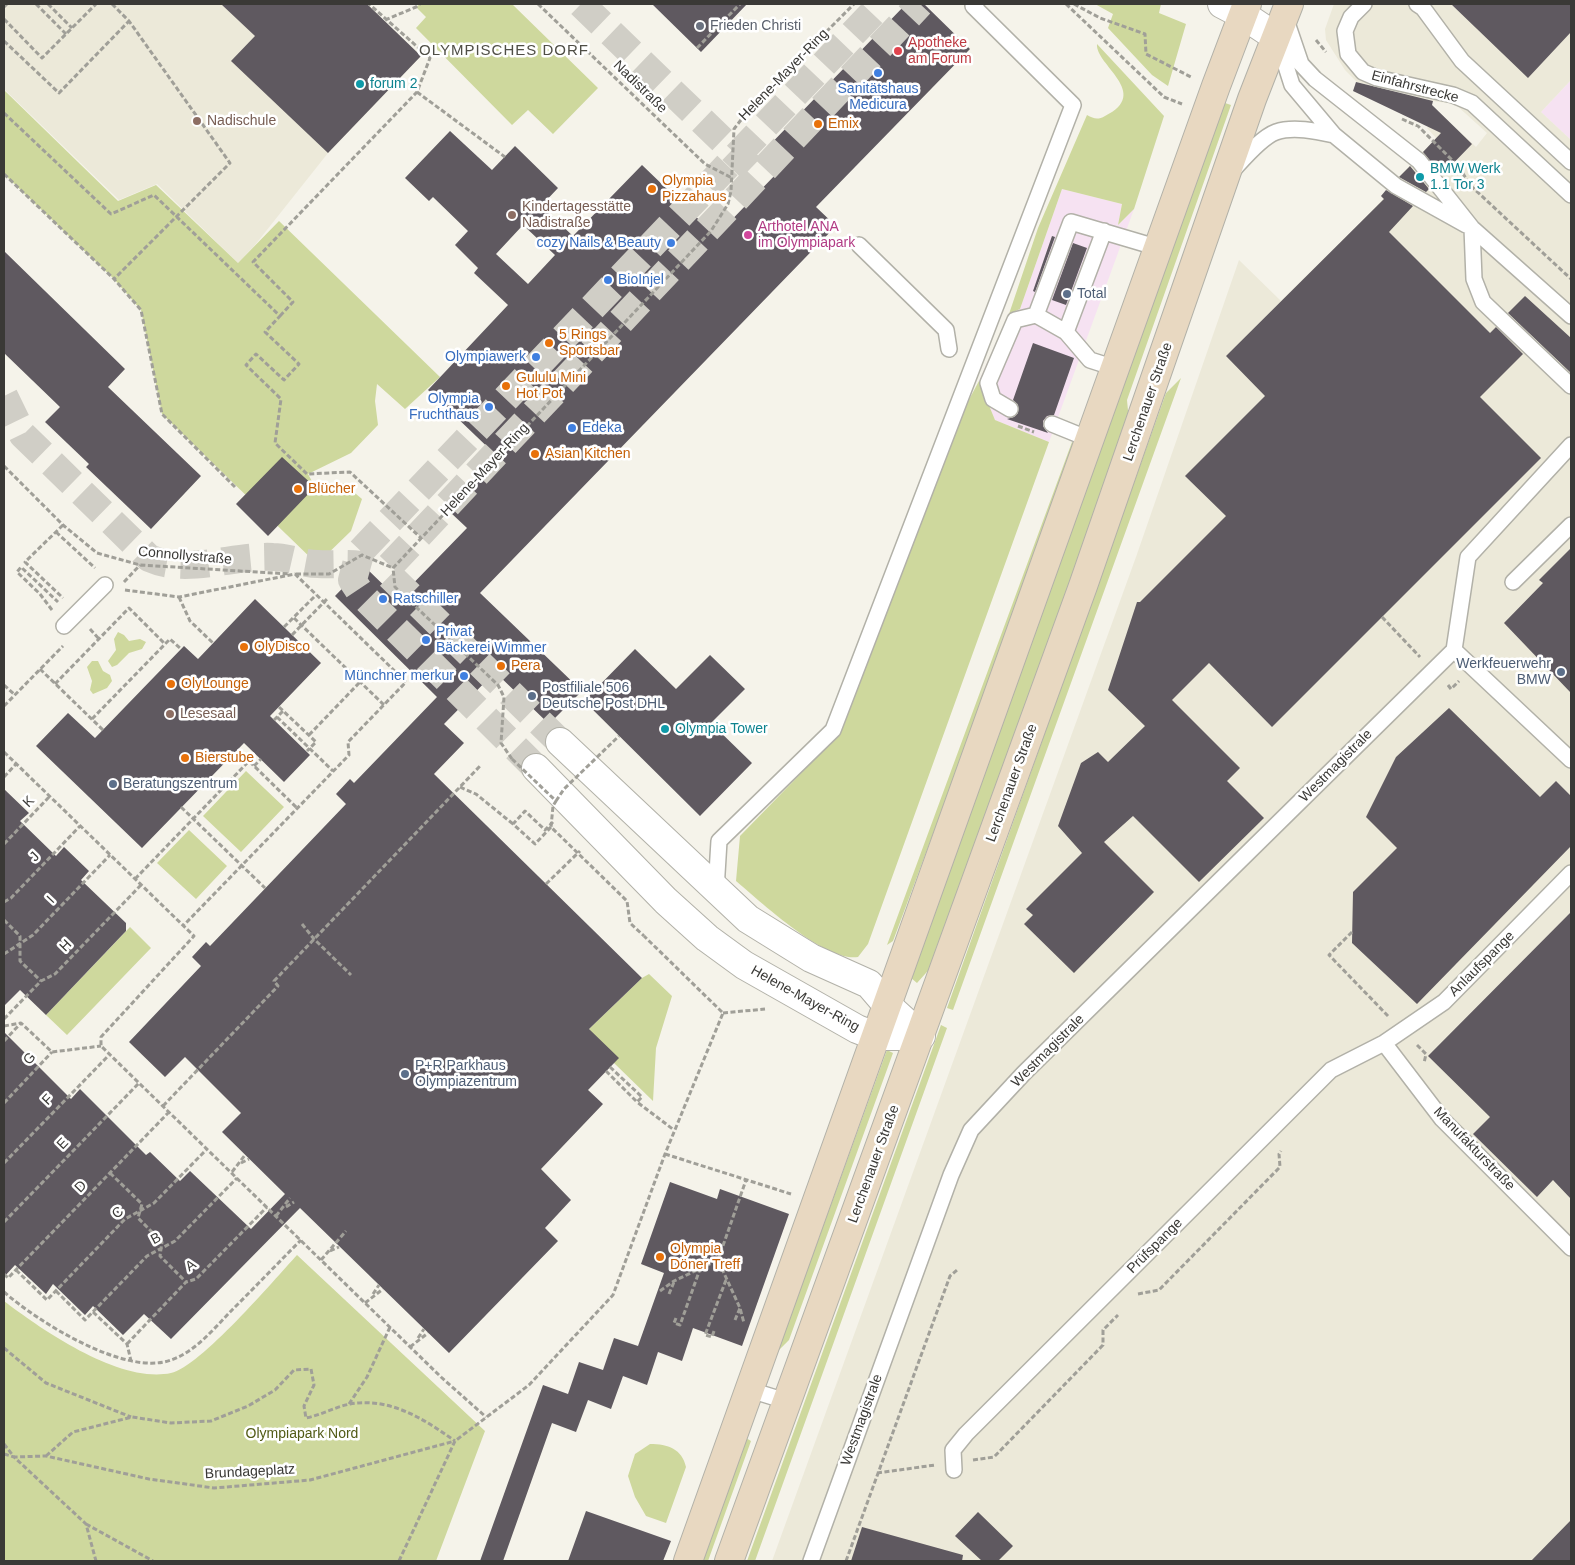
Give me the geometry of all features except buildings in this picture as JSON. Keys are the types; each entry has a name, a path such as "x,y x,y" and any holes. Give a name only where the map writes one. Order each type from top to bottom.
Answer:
{"main road":[{"path":"688,1561 1159,248 1216,86 1237,7"},
{"name":"Lerchenauer Straße","path":"729,1561 1083,586 1226,179 1281,15"}],"street":[{"path":"1237,7 1281,15"},
{"path":"560,742 748,919 811,958 868,984 887,1005 921,1036"},
{"name":"Helene-Mayer-Ring","path":"524,764 599,832 666,901 707,938 744,965 824,1011 875,1036 921,1036"},
{"path":"666,901 677,893 691,889 716,890"}],"lane":[{"path":"716,890 719,841 833,730 1073,105 974,6 976,4"},
{"name":"Einfahrstrecke","path":"1364,4 1351,17 1346,31 1348,54 1363,72 1377,78 1453,95 1472,103 1571,195"},
{"path":"1417,4 1423,8 1462,62 1571,162"},
{"path":"1281,15 1292,85 1334,135 1396,186 1472,228"},
{"path":"1281,15 1302,64 1315,79 1419,161 1472,228 1571,316"},
{"path":"1226,179 1246,155 1275,132 1307,130 1334,135"},
{"path":"1036,315 1071,222 1159,248"},
{"path":"1472,228 1474,279 1484,302 1571,386"},
{"path":"1066,332 1104,231"},
{"path":"858,245 946,330 949,349"},
{"path":"1010,409 993,399 988,383 1015,320 1036,315 1066,332 1090,360 1115,368"},
{"path":"1052,424 1089,439"},
{"path":"1571,445 1468,557 1454,650 1571,760"},
{"path":"1513,582 1571,525"},
{"path":"64,626 111,587"},
{"name":"Westmagistrale","path":"811,1561 951,1175 971,1130 1024,1073 1454,650"},
{"name":"Anlaufspange","path":"1384,1043 1444,1002 1571,873"},
{"name":"Manufakturstraße","path":"1384,1043 1442,1119 1571,1248"},
{"name":"Prüfspange","path":"954,1470 953,1450 966,1434 1332,1070 1384,1043"},
{"path":"750,1390 786,1401"}],"path":[{"path":"4,7 7,4"},
{"path":"36,4 66,34"},
{"path":"48,4 72,28"},
{"path":"4,20 42,58 96,4"},
{"path":"112,4 129,21 230,163 114,279"},
{"path":"369,4 430,58 417,92 253,262 293,302 265,332 299,364 284,380 256,354 246,365 281,399 275,443 307,474 350,472 421,538"},
{"path":"385,20 420,4"},
{"name":"Nadistraße","path":"538,4 705,164 732,178"},
{"path":"697,48 740,4"},
{"name":"Helene-Mayer-Ring","path":"393,568 711,231 728,204 732,178 734,129 750,108 854,4"},
{"path":"1066,4 1164,97 1183,104"},
{"path":"1074,4 1100,18 1144,34 1146,54 1184,74"},
{"path":"4,41 59,93 129,21"},
{"path":"417,92 505,157"},
{"path":"4,113 111,214 154,195 280,316"},
{"path":"1458,166 1471,186 1571,279"},
{"path":"4,174 114,279 141,310 162,414 236,487"},
{"name":"Connollystraße","path":"4,466 63,525 97,553 140,566 329,574 362,555 393,568"},
{"path":"40,594 17,572 21,567 60,604 64,599 25,562 63,525"},
{"path":"56,532 97,570"},
{"path":"124,583 140,566"},
{"path":"393,568 395,587 498,685 504,696 501,744 524,764 556,801"},
{"path":"111,587 180,597 295,574 406,682 348,742 349,754 183,926"},
{"path":"284,627 316,595"},
{"path":"180,597 190,621 213,643"},
{"path":"292,635 328,598"},
{"path":"55,684 129,608 165,644"},
{"path":"294,618 384,705"},
{"path":"84,624 99,639"},
{"path":"92,719 170,639 181,649"},
{"path":"4,706 65,644"},
{"path":"40,670 103,730"},
{"path":"309,735 360,682"},
{"path":"4,685 15,695"},
{"path":"279,707 316,742 307,752"},
{"path":"283,711 276,718 333,771"},
{"path":"460,787 476,794 534,844 551,827 553,806 564,789 619,736"},
{"path":"4,752 194,936 101,1037 101,1046 441,1377 486,1417"},
{"path":"254,766 261,759"},
{"path":"135,879 249,761 297,808"},
{"path":"4,777 16,764"},
{"path":"163,1106 278,986 274,981 481,765"},
{"name":"K","path":"4,844 50,796"},
{"path":"182,807 265,888"},
{"path":"513,824 525,811 545,830"},
{"name":"J","path":"4,902 12,898 80,826"},
{"path":"551,827 627,901 630,923 723,1013 766,1008"},
{"path":"546,884 599,832"},
{"name":"I","path":"4,954 33,935 110,855"},
{"name":"H","path":"4,1019 41,981 55,974 141,885"},
{"path":"4,920 20,936 20,960 41,981"},
{"path":"302,924 314,939 351,975"},
{"name":"Brundageplatz","path":"4,1454 14,1457 46,1456 148,1479 214,1488 310,1480 455,1441 529,1385 613,1295 664,1154 723,1013"},
{"path":"21,1023 52,1052 101,1046"},
{"path":"4,1026 21,1023"},
{"path":"4,1041 21,1023"},
{"name":"G","path":"4,1103 52,1052"},
{"name":"F","path":"4,1163 110,1054"},
{"path":"1400,1064 1426,1054"},
{"path":"610,1067 642,1097 637,1102"},
{"path":"606,1071 637,1102 674,1130"},
{"name":"E","path":"4,1222 139,1083"},
{"name":"D","path":"4,1274 8,1278 169,1112"},
{"path":"1134,1298 1140,1292 1159,1290 1280,1167 1279,1154 1286,1147"},
{"name":"C","path":"16,1270 47,1300 126,1219 154,1203 207,1149"},
{"path":"664,1154 799,1196"},
{"path":"232,1172 245,1155"},
{"path":"239,1164 249,1158"},
{"path":"110,1173 142,1204 138,1218 162,1242 160,1256 186,1282"},
{"name":"B","path":"56,1291 85,1320 147,1256 175,1242 237,1178"},
{"path":"744,1323 740,1308 718,1260 746,1180"},
{"path":"276,1216 290,1198"},
{"path":"284,1208 294,1202"},
{"name":"A","path":"127,1344 186,1282 196,1280 267,1207"},
{"path":"322,1260 346,1231"},
{"path":"4,1292 32,1314 92,1349 131,1361 152,1363 170,1361 200,1342 301,1240"},
{"path":"329,1252 339,1247"},
{"path":"660,1291 674,1281 718,1260"},
{"path":"676,1318 674,1323 680,1325 700,1269"},
{"path":"846,1561 950,1276 956,1270"},
{"path":"714,1331 712,1337 705,1335 726,1279"},
{"path":"669,1294 674,1281"},
{"path":"365,1303 379,1285"},
{"path":"373,1295 383,1289"},
{"path":"735,1320 740,1308"},
{"path":"994,1457 1103,1345 1104,1330 1122,1311"},
{"path":"93,1312 127,1344 131,1361"},
{"path":"348,1404 367,1377 390,1327"},
{"path":"410,1347 424,1329"},
{"path":"418,1338 428,1332"},
{"path":"4,1348 46,1383 132,1417 171,1423 211,1421 248,1406 275,1390 294,1370 311,1369 314,1385 304,1406 306,1418 324,1414 348,1404 372,1403 419,1416 455,1441"},
{"path":"46,1456 73,1432 132,1417"},
{"name":"Brundageplatz","path":"399,1561 455,1441"},
{"name":"Brundageplatz","path":"4,1444 14,1457 86,1524 153,1561"},
{"path":"86,1524 96,1561"}],"shaded area":[{"name":"Nadischule","path":"4,4 367,4 421,56 328,153 255,245 238,263 157,184 119,200 4,89"},
{"path":"1334,4 1571,4 1571,80 1541,112 1571,140 1571,1561 772,1561 1136,557 1239,260 1281,301 1370,213 1383,199 1381,196 1436,138 1427,128 1441,114 1476,147 1487,133 1455,104 1433,101 1357,82 1345,70 1326,40 1325,29"},
{"path":"1571,80 1571,140 1541,112"},
{"path":"1062,189 1122,204 1118,225 1134,209 1049,442 995,420 979,381 1009,314 1020,309"}],"green space":[{"path":"420,4 512,4 598,88 553,134 528,110 512,125 416,28 426,17 416,7"},
{"path":"1095,4 1161,4 1159,13 1186,24 1168,86 1152,75 1108,28 1113,14"},
{"path":"1097,44 1164,116 1134,209 1118,225 1122,204 1062,189 1020,309 1009,314 1038,228 1087,115 1096,118 1103,117 1118,107 1123,98 1123,89 1104,61"},
{"path":"4,90 118,201 156,185 238,263 279,221 440,377 405,409 377,384 375,401 378,425 351,453 308,474 315,487 343,483 362,499 351,531 317,564 162,414 141,310 114,279 4,174"},
{"path":"1225,103 1231,105 1127,400 1129,421 934,964 917,983 911,978"},
{"path":"1181,378 953,1010 947,1008 1166,393"},
{"path":"979,381 995,420 1049,442 868,944 858,957 844,956 811,941 777,916 736,881 740,836 812,762 965,407"},
{"path":"1072,442 1078,445 893,941 887,945"},
{"path":"118,632 129,641 140,639 146,642 142,649 129,653 117,665 112,667 108,661 116,650 114,639"},
{"path":"92,661 98,661 103,671 110,675 112,681 107,688 93,694 90,690 92,681 87,667"},
{"path":"246,771 284,807 241,852 203,816"},
{"path":"189,830 227,866 196,899 157,863"},
{"path":"130,927 151,948 67,1035 46,1015"},
{"path":"649,974 672,996 656,1048 653,1101 614,1063 589,1029 642,978"},
{"path":"941,1025 947,1028 755,1561 747,1561"},
{"path":"887,1050 893,1053 789,1340 778,1351"},
{"name":"Olympiapark Nord","path":"297,1255 485,1431 436,1561 4,1561 4,1301 60,1339 106,1363 151,1374 171,1373 200,1356 218,1340"},
{"path":"746,1438 751,1441 708,1561 701,1561"},
{"path":"650,1444 663,1445 678,1452 686,1467 666,1523 646,1516 635,1497 628,1476 635,1454"}],"tunnel":[{"path":"581,4 751,168"},
{"path":"536,768 362,595 352,580 359,553 881,4"},
{"path":"560,742 385,571 920,4"},
{"path":"4,396 23,435 149,558 164,563 194,565 258,557 273,557 312,564 351,564 371,567"}],"place":[{"name":"Frieden Christi","path":"700,26"},
{"name":"Apotheke am Forum","path":"898,51"},
{"name":"Sanitätshaus Medicura","path":"878,73"},
{"name":"forum 2","path":"360,84"},
{"name":"Nadischule","path":"197,121"},
{"name":"Emix","path":"818,124"},
{"name":"BMW Werk 1.1 Tor 3","path":"1420,177"},
{"name":"Olympia Pizzahaus","path":"652,189"},
{"name":"Kindertagesstätte Nadistraße","path":"512,215"},
{"name":"Arthotel ANA im Olympiapark","path":"748,235"},
{"name":"cozy Nails & Beauty","path":"671,243"},
{"name":"BioInjel","path":"608,280"},
{"name":"Total","path":"1067,294"},
{"name":"5 Rings Sportsbar","path":"549,343"},
{"name":"Olympiawerk","path":"536,357"},
{"name":"Gululu Mini Hot Pot","path":"506,386"},
{"name":"Olympia Fruchthaus","path":"489,407"},
{"name":"Edeka","path":"572,428"},
{"name":"Asian Kitchen","path":"535,454"},
{"name":"Blücher","path":"298,489"},
{"name":"Ratschiller","path":"383,599"},
{"name":"Privat Bäckerei Wimmer","path":"426,640"},
{"name":"OlyDisco","path":"244,647"},
{"name":"Pera","path":"501,666"},
{"name":"Werkfeuerwehr BMW","path":"1561,672"},
{"name":"Münchner merkur","path":"464,676"},
{"name":"OlyLounge","path":"171,684"},
{"name":"Postfiliale 506 Deutsche Post DHL","path":"532,696"},
{"name":"Lesesaal","path":"170,714"},
{"name":"Olympia Tower","path":"665,729"},
{"name":"Bierstube","path":"185,758"},
{"name":"Beratungszentrum","path":"113,784"},
{"name":"P+R Parkhaus Olympiazentrum","path":"405,1074"},
{"name":"Olympia Döner Treff","path":"660,1257"}],"district":[{"name":"OLYMPISCHES DORF","path":"504,51"}]}
